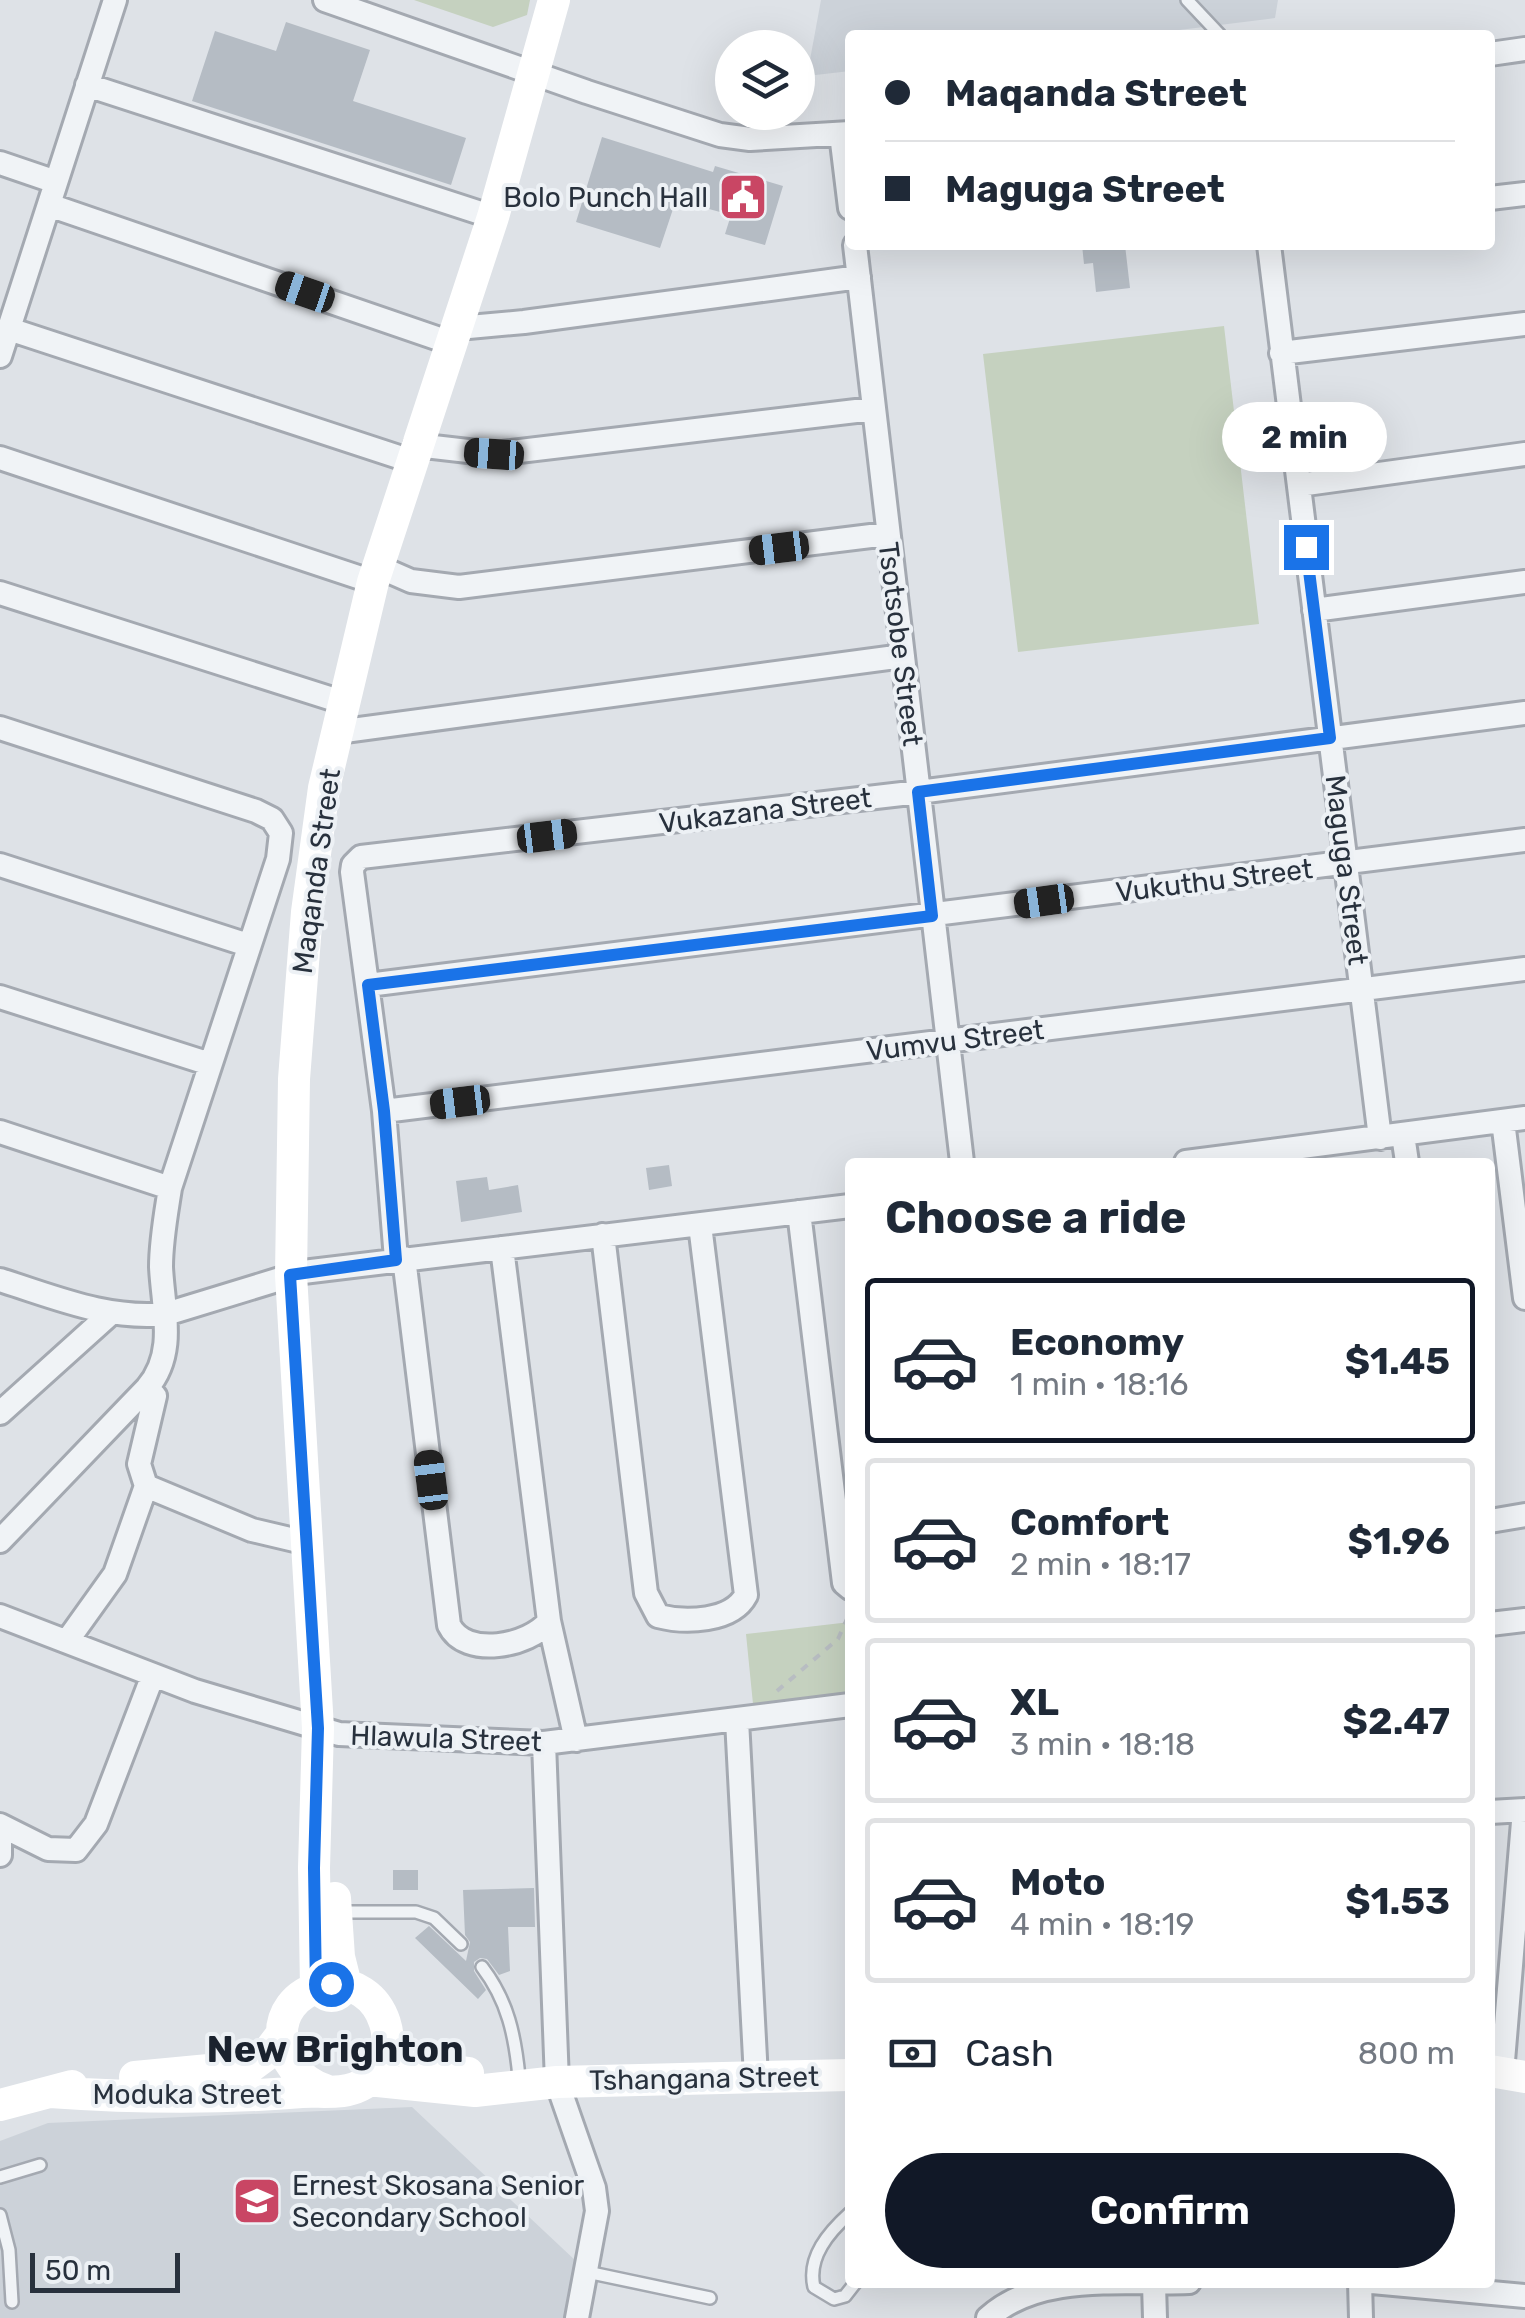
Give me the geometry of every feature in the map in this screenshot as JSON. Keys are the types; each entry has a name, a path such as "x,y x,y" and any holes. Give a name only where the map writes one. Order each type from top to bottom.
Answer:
{"street":[{"path":"0,356 115,0"},
{"path":"325,0 720,135 750,139 845,134"},
{"name":"Maqanda Street","path":"331,1987 290,1275 294,1079 302,958 324,788 376,574 492,218 554,0"},
{"path":"1495,53 1525,49"},
{"path":"87,85 492,218"},
{"path":"0,162 52,193 454,335 859,276"},
{"path":"1495,197 1525,194"},
{"name":"Tsotsobe Street","path":"856,250 962,1158"},
{"name":"Maguga Street","path":"1270,250 1362,990 1392,1136 1405,1158"},
{"path":"1282,352 1525,324"},
{"path":"9,329 414,453 494,454 874,408"},
{"path":"1299,485 1525,454"},
{"path":"0,458 376,574 430,586 459,587 887,534"},
{"path":"1314,610 1525,582"},
{"path":"0,593 340,717 903,656"},
{"name":"Vukazana Street","path":"368,985 352,872 361,857 918,792 1525,713"},
{"path":"0,728 256,811 272,819 282,833 170,1188 162,1242 166,1314 162,1368 0,1541"},
{"name":"Vukuthu Street","path":"368,985 1525,840"},
{"path":"0,865 248,945"},
{"name":"Vumvu Street","path":"384,1111 1525,969"},
{"path":"368,985 449,1625 463,1642 504,1644 535,1636 549,1621"},
{"path":"0,997 210,1064"},
{"path":"1259,1158 1306,1155 1392,1136 1514,1120 1525,1298"},
{"path":"0,1132 170,1188"},
{"path":"0,1302 9,1283 110,1314 166,1314 290,1275 845,1207"},
{"path":"799,1212 845,1584"},
{"path":"603,1235 646,1593 658,1616 684,1619 727,1613 741,1605 746,1595 700,1225"},
{"path":"502,1248 549,1621 576,1740"},
{"path":"0,1413 110,1314"},
{"path":"147,1388 155,1396 139,1464 146,1486 252,1530 307,1543"},
{"path":"68,1641 115,1574 146,1486"},
{"path":"1495,1521 1525,1516"},
{"name":"Hlawula Street","path":"0,1616 195,1692 339,1734 544,1743 845,1706"},
{"path":"1495,1623 1525,1620"},
{"path":"0,1826 48,1849 76,1850 96,1824 153,1676"},
{"path":"747,1719 756,2078"},
{"path":"544,1743 557,2082 597,2198 595,2236 577,2318"},
{"path":"1495,1812 1524,1810 1506,2074"},
{"path":"0,1834 0,1855"},
{"path":"331,1987 373,1999 388,2026 389,2041 386,2056 368,2080 340,2092 324,2090 298,2076 288,2064 282,2035 292,2006 331,1987"},
{"name":"Moduka Street","path":"0,2105 124,2078 250,2066 266,2055 282,2035"},
{"name":"Tshangana Street","path":"389,2041 436,2068 557,2082"},
{"name":"Tshangana Street","path":"368,2080 475,2092 557,2082 845,2075"},
{"name":"Moduka Street","path":"50,2092 152,2097 263,2096 324,2090"},
{"path":"988,2318 1012,2302 1047,2289 1068,2288"},
{"path":"1154,2288 1155,2318"},
{"path":"1360,2288 1361,2318"},
{"path":"1438,2288 1516,2295 1503,2318"}],"lane":[{"path":"1187,0 1215,30"},
{"path":"326,1913 416,1912 434,1918 462,1944"},
{"path":"482,1967 507,2009 516,2039 519,2078"},
{"path":"0,2177 40,2165"},
{"path":"0,2215 9,2250 12,2302"},
{"path":"845,2220 820,2248 811,2274 814,2286 834,2299 846,2296 852,2288"},
{"path":"587,2272 710,2298"}],"path":[{"path":"747,1719 838,1639 845,1623"}],"shaded area":[{"path":"821,0 1278,0 1275,18 1179,30 845,30 845,72 815,75 815,33"},
{"name":"Ernest Skosana Senior Secondary School","path":"412,2107 577,2262 565,2318 0,2318 0,2141 48,2123"}],"green space":[{"path":"414,0 530,0 527,15 493,27"},
{"path":"1224,326 1259,624 1018,652 983,354"},
{"path":"845,1623 845,1694 753,1704 746,1634"}],"building":[{"path":"286,22 370,50 353,101 466,138 451,185 192,101 215,31 276,51"},
{"path":"602,137 713,172 715,166 783,186 765,245 725,234 731,215 676,200 660,248 576,222"},
{"path":"1083,250 1126,250 1130,288 1096,292 1093,263 1084,264"},
{"path":"669,1165 672,1186 649,1190 646,1168"},
{"path":"487,1177 489,1190 518,1185 522,1212 461,1222 456,1181"},
{"path":"393,1870 418,1870 418,1890 393,1890"},
{"path":"534,1888 535,1927 508,1927 510,1971 499,1975 487,1959 474,1962 474,1971 486,1990 478,1999 415,1938 429,1926 466,1961 470,1942 465,1935 463,1890"}],"place":[{"name":"Bolo Punch Hall","path":"743,197"},
{"name":"Ernest Skosana Senior Secondary School","path":"257,2201"}],"district":[{"name":"New Brighton","path":"335,2049"}],"route":[{"path":"331,1984 316,1988 318,1728 290,1275 396,1260 384,1111 368,985 932,916 918,792 1330,738 1306,547"}]}
